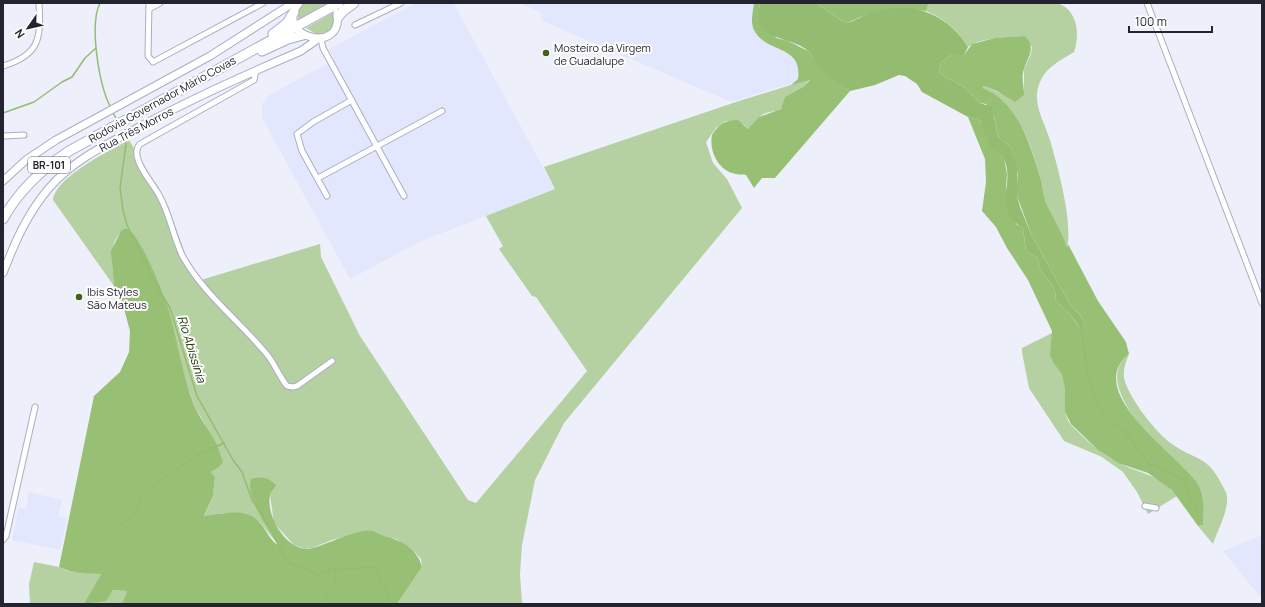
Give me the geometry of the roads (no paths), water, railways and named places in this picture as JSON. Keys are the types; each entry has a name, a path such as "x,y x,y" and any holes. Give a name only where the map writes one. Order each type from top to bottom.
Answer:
{"highway":[{"path":"338,17 343,11 354,3"},
{"name":"Rodovia Governador Mário Covas","path":"3,219 24,188 48,165 69,151 336,4"},
{"path":"262,45 268,37 286,23 294,8"},
{"path":"238,58 259,52 288,39 303,35"}],"main road":[{"path":"3,181 39,151 95,118 210,56 294,8 299,3"},
{"path":"336,4 338,17"},
{"path":"294,8 296,26 303,35 319,39"},
{"name":"Rua Três Morros","path":"3,273 16,239 28,217 49,187 75,163 185,103 301,51 332,32 337,25 338,17"},
{"path":"3,173 12,172"}],"street":[{"path":"3,66 16,62 28,54 35,46 39,33 39,3"},
{"path":"149,3 148,56 151,60 156,61 262,3"},
{"path":"149,9 160,3"},
{"path":"355,25 401,3"},
{"path":"1147,3 1262,302"},
{"path":"319,39 404,196"},
{"path":"256,70 254,80 140,144 137,149 136,156 162,199 184,258 216,302 272,359 287,386 297,386 332,361"},
{"path":"327,196 302,151 297,134 313,122 352,100"},
{"path":"318,178 442,111"},
{"path":"3,136 24,136"},
{"path":"3,540 6,536 34,407"},
{"path":"1145,506 1156,508"}],"waterway":[{"name":"Rio Abissínia","path":"100,3 95,26 95,40 99,71 111,108"},
{"path":"3,113 34,102 62,82 72,77 85,58 96,48"},
{"name":"Rio Abissínia","path":"112,111 117,120"},
{"name":"Rio Abissínia","path":"124,139 126,144 120,188 127,225 159,290 170,308 197,396 233,460 242,472 252,500 265,518 286,560 291,564 319,575 334,568 336,570 376,568 391,604"},
{"path":"1081,326 1088,375 1097,405 1110,421 1125,432 1148,463 1182,479 1196,509"},
{"path":"107,534 134,516 142,494 150,487 196,456 224,443"},
{"path":"323,604 328,588 335,583 336,570"}],"place":[{"name":"Mosteiro da Virgem de Guadalupe","path":"546,53"},
{"name":"Ibis Styles São Mateus","path":"79,297"}]}
